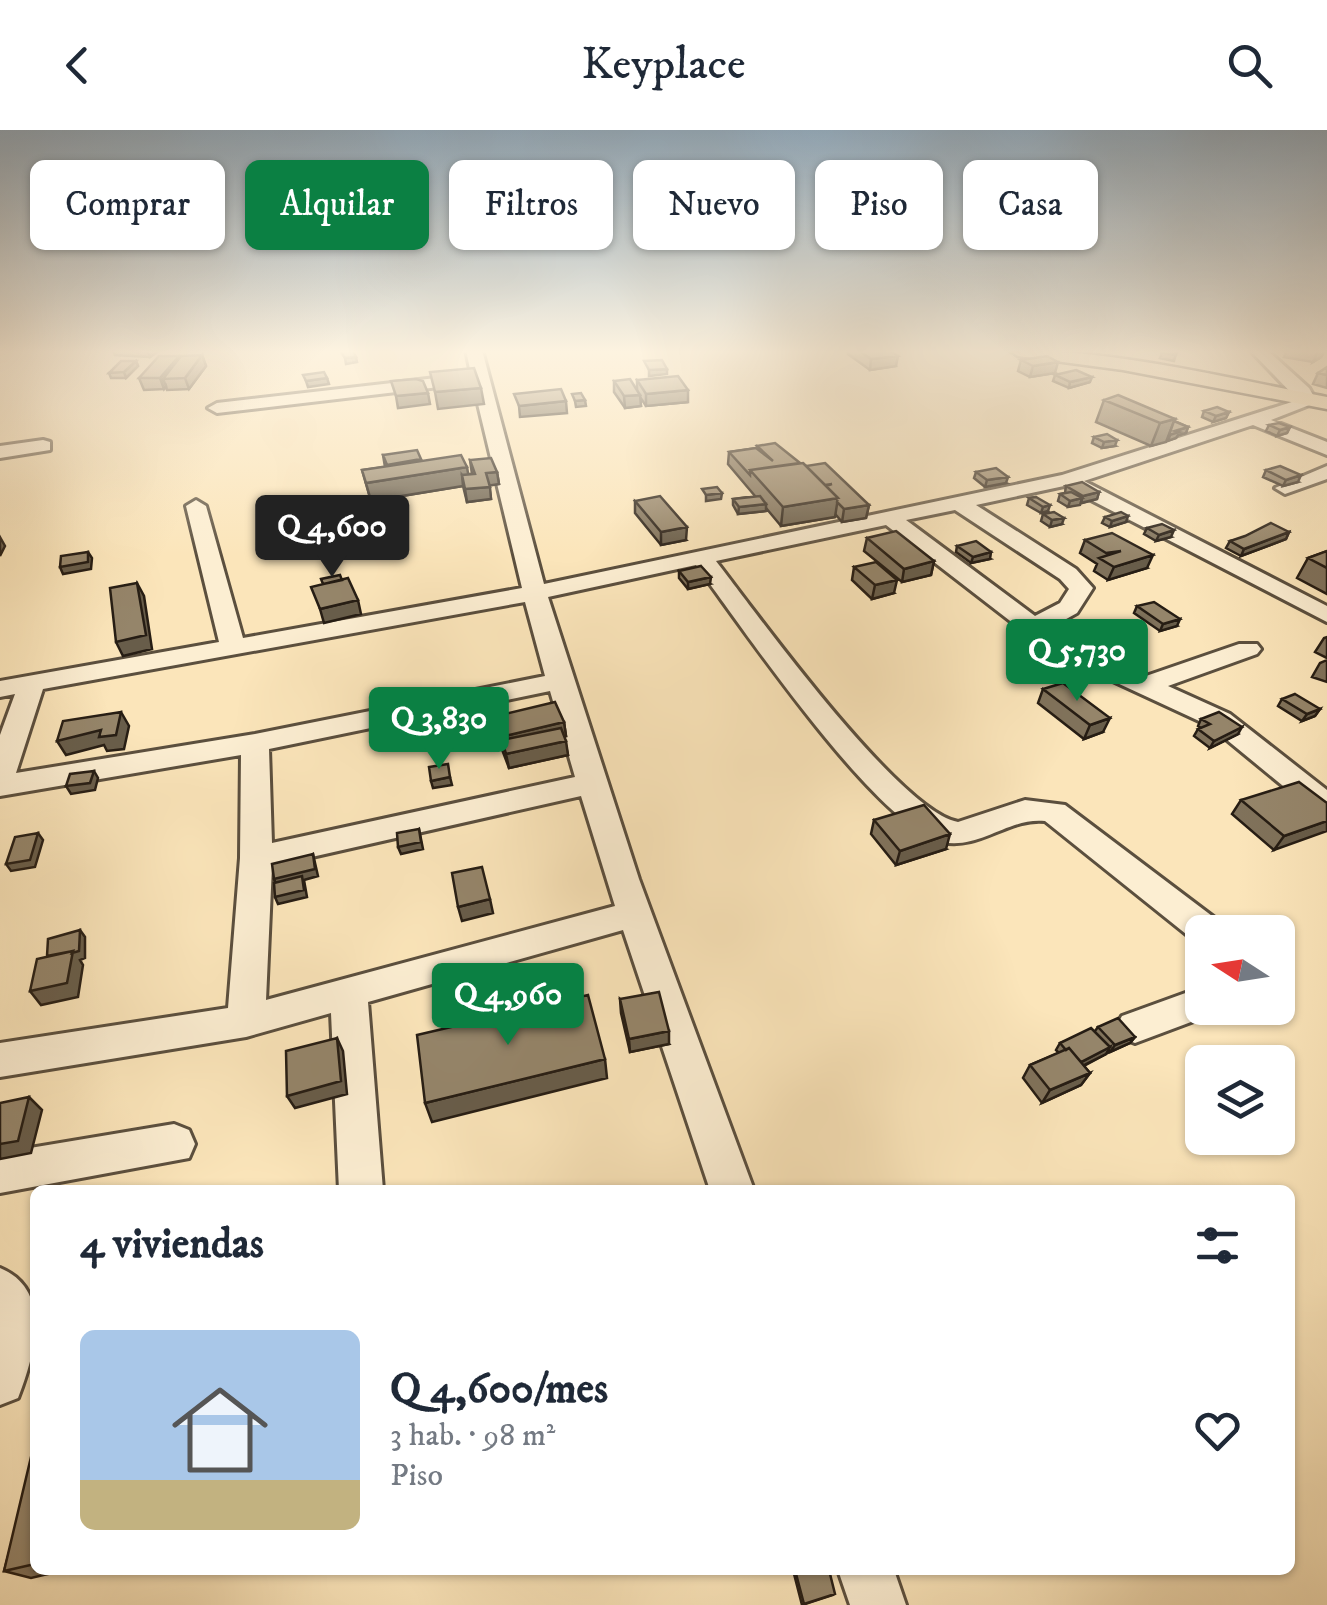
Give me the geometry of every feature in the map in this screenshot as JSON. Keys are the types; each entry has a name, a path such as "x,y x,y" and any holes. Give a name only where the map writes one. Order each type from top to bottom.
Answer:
{"street":[{"path":"491,419 534,592 590,784 730,1185"},
{"path":"0,688 534,592 890,518 1067,480 1264,419"},
{"path":"1258,421 1327,449"},
{"path":"0,452 43,446"},
{"path":"1284,488 1327,472"},
{"path":"1067,480 1327,615"},
{"path":"959,503 1048,560 1081,588 1078,600 1068,610 1033,626"},
{"path":"196,506 234,646"},
{"path":"890,518 1033,626 1083,658 1220,720 1327,806"},
{"path":"701,557 850,745 917,816 942,831 958,833 1033,807 1054,812 1186,915"},
{"path":"1144,686 1248,649"},
{"path":"0,786 255,743 560,682"},
{"path":"0,776 32,683"},
{"path":"246,1022 256,858 255,743"},
{"path":"256,858 590,784"},
{"path":"0,1060 246,1022 633,914"},
{"path":"348,995 362,1185"},
{"path":"1135,1027 1185,1008"},
{"path":"0,1173 174,1144"},
{"path":"0,1291 16,1311 0,1380"},
{"path":"868,1575 878,1605"}],"building":[{"path":"1174,421 1188,427 1169,435"},
{"path":"1269,425 1290,427 1280,430"},
{"path":"1107,434 1117,440 1104,442 1094,437"},
{"path":"775,443 800,463 750,470 750,475 729,452 756,448 773,461 757,446"},
{"path":"417,450 421,459 387,465 383,455"},
{"path":"461,455 467,467 366,483 362,470"},
{"path":"491,458 497,472 486,473 490,487 465,489 462,475 475,474 470,460"},
{"path":"803,463 838,498 783,507 750,470"},
{"path":"825,463 869,505 844,509 826,486 832,484 825,485 806,466"},
{"path":"1280,466 1301,475 1286,480 1266,470"},
{"path":"996,468 1008,477 987,480 976,472"},
{"path":"1082,482 1099,492 1083,496 1066,486"},
{"path":"717,487 722,493 706,495 702,489"},
{"path":"1071,492 1082,498 1070,501 1060,494"},
{"path":"660,496 687,527 661,532 635,501"},
{"path":"760,496 766,504 739,507 733,499"},
{"path":"1036,497 1050,505 1043,507 1029,498"},
{"path":"1054,512 1064,518 1052,520 1043,514"},
{"path":"1121,512 1128,516 1112,521 1105,517"},
{"path":"1271,523 1289,532 1244,549 1230,541 1245,536"},
{"path":"1162,524 1174,530 1159,535 1147,528"},
{"path":"896,531 934,561 904,569 867,538"},
{"path":"1112,533 1153,555 1114,567 1099,558 1121,551 1106,553 1085,540"},
{"path":"976,541 991,552 973,557 957,546"},
{"path":"1327,551 1327,568 1308,558"},
{"path":"88,552 88,562 60,567 61,556"},
{"path":"876,562 897,580 875,585 854,567"},
{"path":"701,566 711,577 688,582 679,571"},
{"path":"340,575 342,580 323,584 321,579"},
{"path":"348,578 358,600 320,609 311,587"},
{"path":"137,583 146,635 116,642 110,588"},
{"path":"1154,602 1180,619 1163,624 1137,606"},
{"path":"1063,683 1110,718 1090,725 1043,689"},
{"path":"1295,694 1320,709 1307,714 1282,699"},
{"path":"555,702 564,722 501,737 492,717"},
{"path":"426,708 429,722 385,729 383,716"},
{"path":"121,712 116,735 99,737 101,730 57,741 63,721"},
{"path":"1219,712 1242,727 1214,741 1198,729 1210,724 1201,719"},
{"path":"561,728 566,741 506,754 502,740"},
{"path":"448,764 450,777 431,781 429,767"},
{"path":"94,771 90,783 66,786 70,774"},
{"path":"1299,782 1327,803 1327,821 1284,836 1241,800"},
{"path":"924,805 950,834 900,851 874,820"},
{"path":"419,829 421,842 398,847 397,833"},
{"path":"38,833 30,860 6,864 15,837"},
{"path":"313,854 315,869 274,879 272,864"},
{"path":"482,867 490,899 458,907 452,873"},
{"path":"302,876 304,890 275,897 274,883"},
{"path":"80,930 79,951 47,956 48,939"},
{"path":"73,951 67,983 30,991 37,959"},
{"path":"659,992 669,1031 629,1039 620,999"},
{"path":"588,995 605,1059 425,1103 417,1035"},
{"path":"1118,1018 1135,1037 1115,1045 1098,1027"},
{"path":"1091,1028 1110,1047 1081,1062 1060,1043"},
{"path":"337,1038 341,1081 287,1096 286,1051"},
{"path":"1069,1048 1090,1073 1050,1090 1030,1065"},
{"path":"29,1097 18,1141 0,1144 0,1103"},
{"path":"30,1461 30,1565 4,1571"},
{"path":"796,1575 830,1575 835,1594 804,1604"}]}
